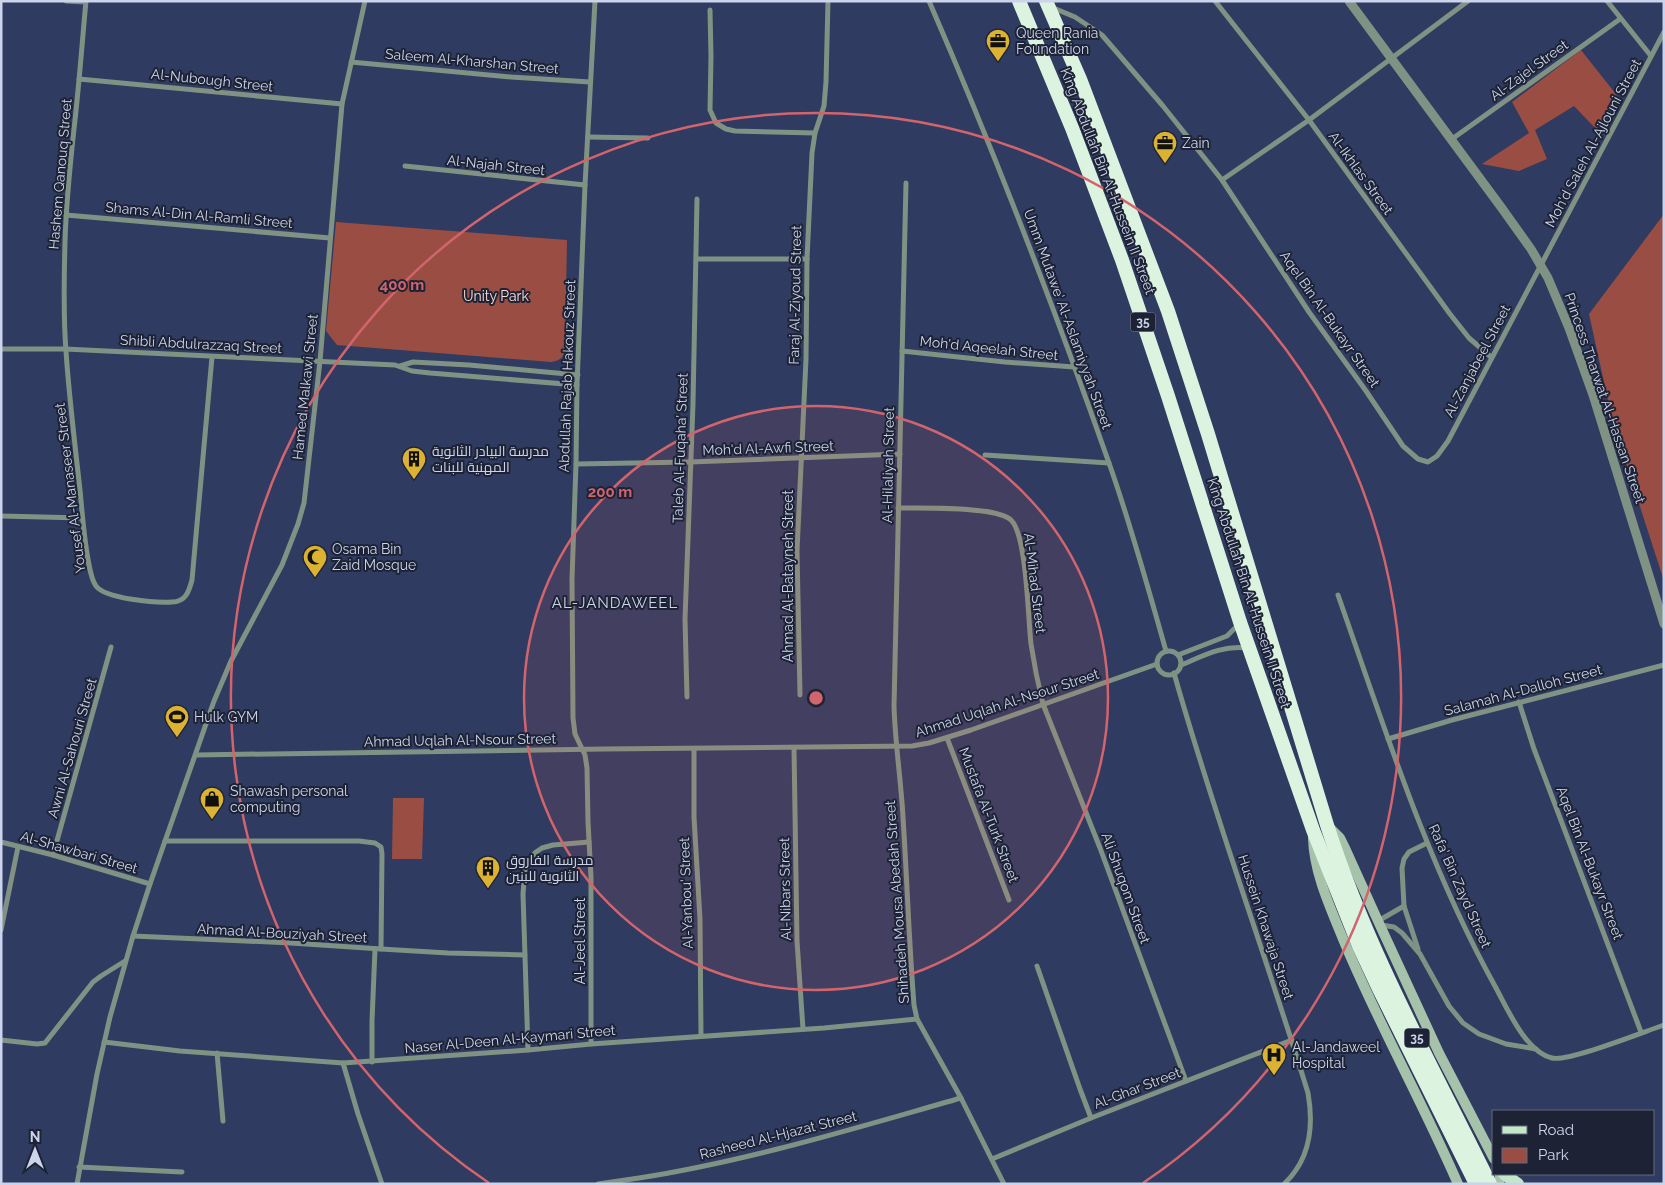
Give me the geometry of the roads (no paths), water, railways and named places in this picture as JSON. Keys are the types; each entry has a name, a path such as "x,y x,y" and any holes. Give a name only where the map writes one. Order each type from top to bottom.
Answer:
{"highway":[{"name":"King Abdullah Bin Al-Hussein II Street","path":"1019,1 1072,128 1122,260 1168,396 1249,649 1313,830 1490,1184"},
{"name":"King Abdullah Bin Al-Hussein II Street","path":"1047,4 1080,79 1168,311 1208,434 1327,825 1344,891 1384,999 1476,1184"}],"main road":[{"path":"1327,825 1340,838 1346,848 1439,1053 1492,1154"},
{"path":"1313,830 1315,857 1328,901 1364,986 1458,1184"},
{"path":"1504,1175 1518,1184"}],"street":[{"path":"66,1 86,2"},
{"name":"Hamed Malkawi Street","path":"196,755 214,702 231,661 282,565 304,503 320,361 342,104 365,1"},
{"name":"Abdullah Rajab Hakouz Street","path":"582,750 574,728 572,700 572,579 577,385 595,1"},
{"name":"Faraj Al-Ziyoud Street","path":"800,457 806,350 807,259 812,153 825,94 828,65 828,1"},
{"name":"Umm Mutawe' Al-Aslamiyyah Street","path":"929,1 995,158 1074,367 1109,463 1137,550 1166,651"},
{"name":"Al-Ikhlas Street","path":"1215,1 1309,120 1450,314 1469,338 1491,357"},
{"name":"Princess Tharwat Al-Hassan Street","path":"1349,1 1452,139 1541,265 1564,314 1593,395 1664,624"},
{"path":"1222,180 1309,120 1468,1"},
{"path":"1607,1 1651,56"},
{"name":"Hashem Qanouq Street","path":"65,349 66,215 86,2"},
{"name":"Aqel Bin Al-Bukayr Street","path":"1047,4 1075,17 1102,34 1163,106 1222,180 1309,312 1362,384 1403,446 1418,459 1428,462"},
{"path":"710,10 710,110 716,123 726,129 736,131 815,133"},
{"name":"Al-Zajel Street","path":"1452,139 1620,19"},
{"name":"Moh'd Saleh Al-Ajlouni Street","path":"1541,265 1664,32"},
{"name":"Saleem Al-Kharshan Street","path":"351,62 511,77 590,82"},
{"name":"Al-Nubough Street","path":"79,79 342,104"},
{"path":"588,138 648,138"},
{"name":"Al-Najah Street","path":"405,166 585,185"},
{"name":"Al-Hilaliyah Street","path":"896,747 894,706 906,183"},
{"name":"Taleb Al-Fuqaha' Street","path":"687,697 685,619 697,258 697,199"},
{"name":"Shams Al-Din Al-Ramli Street","path":"66,215 330,238"},
{"path":"697,258 807,259"},
{"name":"Al-Zanjabeel Street","path":"1428,462 1437,456 1448,441 1541,265"},
{"name":"Shibli Abdulrazzaq Street","path":"1,348 65,349 400,366 412,371 430,373 577,385"},
{"name":"Yousef Al-Manaseer Street","path":"65,349 82,518 92,578 97,587 104,592 163,603 184,599 189,592 192,580 212,357"},
{"name":"Moh'd Aqeelah Street","path":"902,351 1074,367"},
{"name":"Shibli Abdulrazzaq Street","path":"400,366 413,362 578,375"},
{"name":"Moh'd Al-Awfi Street","path":"576,464 690,462 900,454"},
{"path":"985,456 1109,463"},
{"name":"Ahmad Al-Batayneh Street","path":"800,457 796,551 800,695"},
{"name":"Al-Mihad Street","path":"898,508 987,511 998,513 1011,520 1016,526 1022,547 1031,644 1043,704"},
{"path":"1,516 82,518"},
{"name":"Rafa' Bin Zayd Street","path":"1338,595 1399,771 1427,843 1459,918 1484,966 1528,1041 1552,1058 1567,1057 1664,1025"},
{"path":"1178,655 1227,636 1240,622"},
{"name":"Awni Al-Sahouri Street","path":"53,855 111,647"},
{"path":"1180,665 1228,648 1249,649"},
{"path":"1166,651 1178,655 1180,665 1178,670 1168,675 1159,670 1157,664 1159,656 1166,651"},
{"name":"Ahmad Uqlah Al-Nsour Street","path":"196,755 896,747 921,745 947,738 1157,664"},
{"name":"Salamah Al-Dalloh Street","path":"1388,739 1519,702 1664,665"},
{"name":"Hussein Khawaja Street","path":"1174,673 1194,744 1292,1040 1310,1102 1311,1133 1306,1153 1295,1172 1284,1184"},
{"name":"Aqel Bin Al-Bukayr Street","path":"1519,702 1541,767 1641,1032"},
{"name":"Ali Shuqom Street","path":"1043,704 1100,848 1186,1081"},
{"name":"Mustafa Al-Turk Street","path":"947,738 1010,900"},
{"name":"Shihadeh Mousa Abedah Street","path":"896,747 904,824 913,996 917,1019 961,1098 1004,1184"},
{"name":"Al-Nibars Street","path":"794,748 797,941 803,1029"},
{"name":"Al-Yanbou' Street","path":"694,749 694,816 700,919 701,1036"},
{"name":"Al-Jeel Street","path":"582,750 586,761 591,877 591,1044"},
{"path":"77,1184 104,1042 126,960 150,884 196,755"},
{"name":"Ahmad Al-Bouziyah Street","path":"133,936 382,949 382,854 381,847 375,843 359,841 165,841"},
{"name":"Al-Shawbari Street","path":"1,842 53,855 150,884"},
{"path":"528,1050 523,894 526,868 529,860 542,848 552,845 589,842"},
{"path":"1427,843 1408,852 1402,868 1404,906 1420,954 1449,1006 1463,1023 1478,1034 1506,1044 1537,1049"},
{"path":"1,930 18,846"},
{"path":"1379,923 1404,906"},
{"path":"1379,923 1398,930 1420,954"},
{"path":"372,1062 375,949"},
{"path":"382,949 525,956"},
{"path":"1,1040 45,1043 93,982 126,960"},
{"path":"1037,966 1091,1118"},
{"name":"Naser Al-Deen Al-Kaymari Street","path":"104,1042 180,1051 343,1063 917,1019"},
{"name":"Al-Ghar Street","path":"992,1159 1091,1118 1292,1040"},
{"path":"217,1053 223,1121"},
{"path":"343,1063 361,1124 382,1184"},
{"name":"Rasheed Al-Hjazat Street","path":"598,1184 726,1161 961,1098"},
{"path":"79,1167 182,1172"}],"place":[{"name":"Queen Rania Foundation","path":"998,62"},
{"name":"Zain","path":"1165,164"},
{"name":"مدرسة البيادر الثانوية المهنية للبنات","path":"414,480"},
{"name":"Osama Bin Zaid Mosque","path":"315,578"},
{"name":"Hulk GYM","path":"177,738"},
{"name":"Shawash personal computing","path":"212,820"},
{"name":"مدرسة الفاروق الثانوية للبنين","path":"488,889"},
{"name":"Al-Jandaweel Hospital","path":"1274,1076"}],"district":[{"name":"AL-JANDAWEEL","path":"615,603"}],"park label":[{"name":"Unity Park","path":"496,296"}]}
